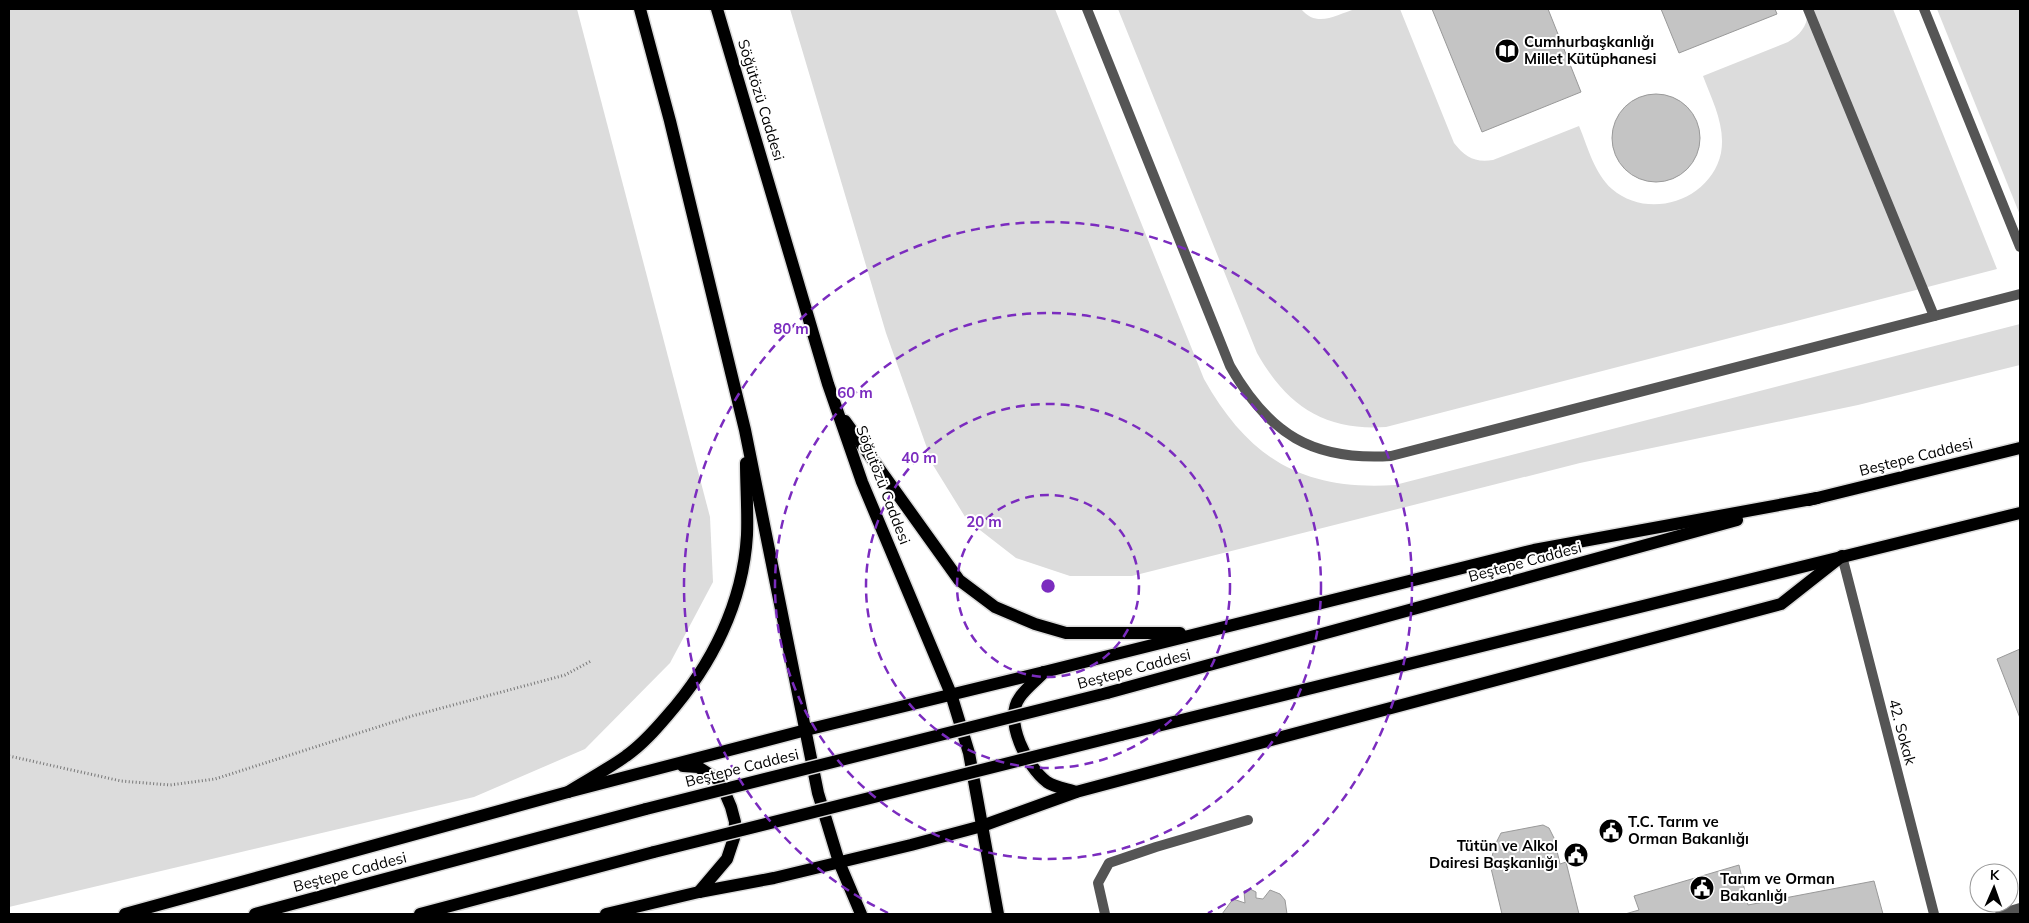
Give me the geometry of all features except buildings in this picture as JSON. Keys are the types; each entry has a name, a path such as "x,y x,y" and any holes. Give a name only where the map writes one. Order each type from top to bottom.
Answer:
{"main road":[{"path":"640,9 670,121 745,430 818,794 839,862 861,914"},
{"name":"Söğütözü Caddesi","path":"717,9 837,409 862,482 951,694 969,753 998,914"},
{"path":"837,409 958,580 995,607 1035,624 1066,633 1200,634"},
{"path":"568,792 628,755 656,729 688,693 718,643 734,604 744,564 747,534 745,430"},
{"name":"Beştepe Caddesi","path":"255,914 646,809 1108,693 1817,498 2020,448"},
{"path":"125,914 568,792 806,730 1534,550 1817,498"},
{"path":"420,914 654,852 2020,513"},
{"path":"606,914 698,892 774,878 982,826 1076,792 1782,604 1842,556"},
{"path":"1044,672 1019,697 1013,713 1017,736 1032,768 1048,783 1076,792"},
{"path":"671,766 698,766 720,781 735,822 734,838 727,858 698,892"}],"street":[{"path":"1087,9 1230,366 1244,390 1276,425 1295,438 1317,448 1340,455 1366,458 1391,456 2020,294"},
{"path":"1808,9 1934,316"},
{"path":"1924,9 2020,247"},
{"name":"42. Sokak","path":"1842,556 1934,914"},
{"path":"1105,914 1098,883 1109,863 1248,820"},
{"path":"2000,914 2020,908"}],"path":[{"path":"9,756 121,781 170,785 215,780 412,716 565,675 591,661"}],"shaded area":[{"path":"1361,8 1400,9 1454,143 1466,155 1481,161 1493,160 1579,126 1596,168 1612,189 1627,199 1643,203 1660,204 1677,201 1705,183 1715,169 1721,153 1722,133 1720,123 1703,76 1788,42 1797,36 1803,28 1807,20 1807,9 1893,9 1997,269 1386,427 1344,425 1326,419 1295,401 1269,372 1257,353 1118,9 1301,9 1307,15 1321,19"},
{"path":"9,9 577,9 710,517 713,582 670,663 585,749 474,797 9,907"},
{"path":"790,9 1055,9 1204,379 1221,407 1240,430 1260,449 1282,464 1306,475 1333,482 1362,485 1395,485 2020,324 2020,365 1858,405 1580,463 1132,576 1070,576 1016,558 967,520 933,465 886,333"},
{"path":"1937,9 2020,9 2020,215"}],"place":[{"name":"Cumhurbaşkanlığı Millet Kütüphanesi","path":"1507,51"},
{"name":"T.C. Tarım ve Orman Bakanlığı","path":"1611,831"},
{"name":"Tütün ve Alkol Dairesi Başkanlığı","path":"1576,855"},
{"name":"Tarım ve Orman Bakanlığı","path":"1702,888"}]}
